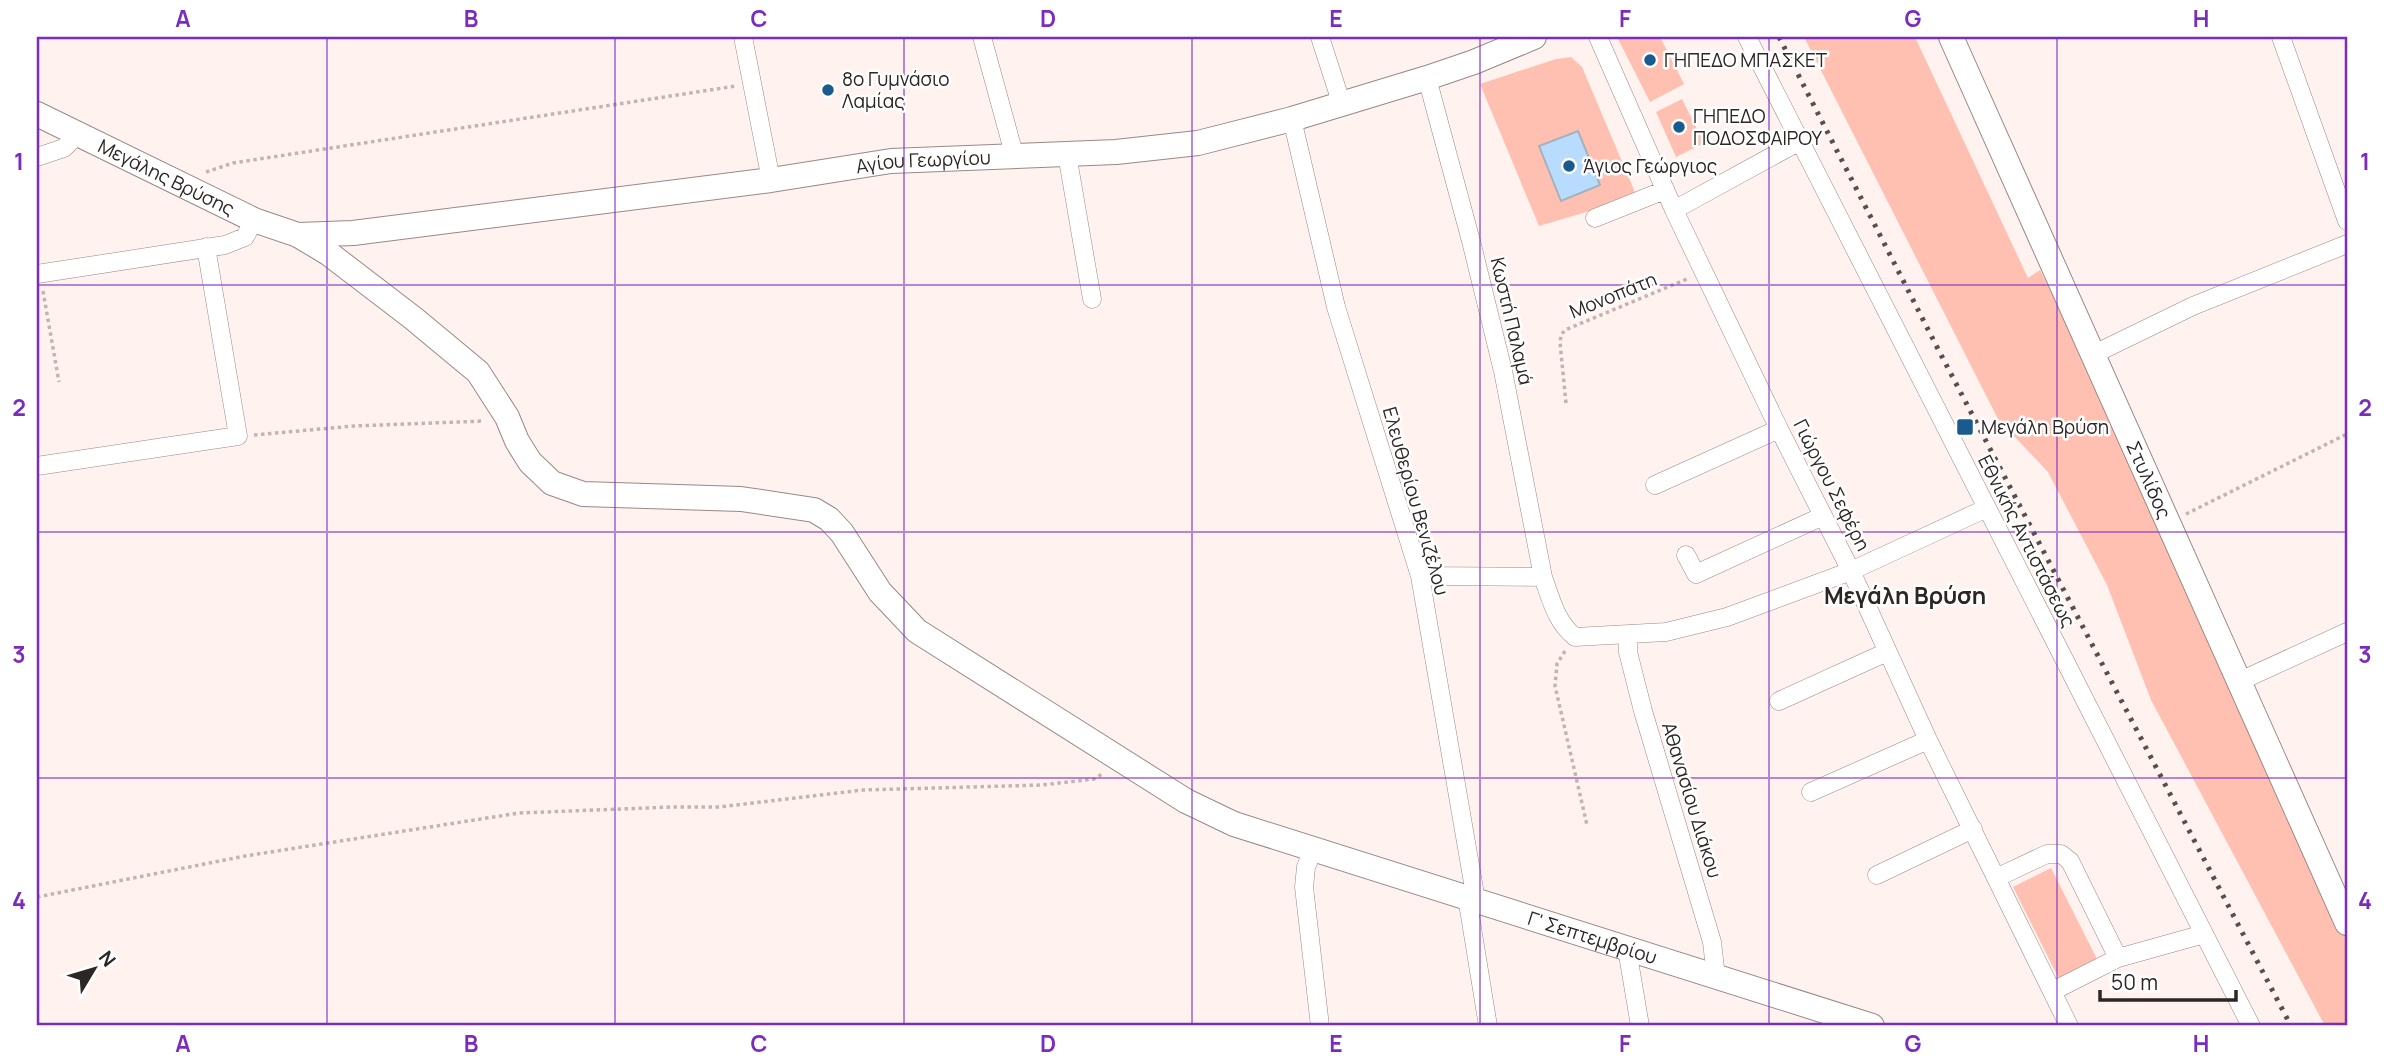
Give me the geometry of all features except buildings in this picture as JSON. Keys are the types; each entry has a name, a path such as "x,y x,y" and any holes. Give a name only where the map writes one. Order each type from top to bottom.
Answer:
{"street":[{"path":"743,37 771,180"},
{"path":"982,37 1014,155"},
{"path":"1320,37 1342,105"},
{"name":"Αγίου Γεωργίου","path":"298,235 353,233 771,180 891,161 1068,154 1198,144 1427,79 1534,37"},
{"name":"Γιώργου Σεφέρη","path":"1598,37 1664,190 1851,571 1928,740 2069,1026"},
{"name":"Εθνικής Αντιστάσεως","path":"1747,37 2251,1026"},
{"name":"Στυλίδος","path":"1951,37 2347,923"},
{"path":"2281,37 2347,221"},
{"name":"Κωστή Παλαμά","path":"1427,79 1503,371 1543,577 1557,616 1575,638"},
{"name":"Μεγάλης Βρύσης","path":"37,114 254,220 298,235"},
{"name":"Ελευθερίου Βενιζέλου","path":"1292,119 1336,307 1420,576 1472,898 1488,1026"},
{"path":"37,157 64,148 78,134"},
{"path":"1674,210 1800,141"},
{"path":"1068,154 1093,299"},
{"path":"1595,218 1664,190"},
{"path":"38,274 237,242 244,237 254,220"},
{"name":"Γ' Σεπτεμβρίου","path":"298,235 363,278 478,372 530,462 552,483 583,494 741,499 814,510 829,519 842,533 880,592 917,631 1208,814 1312,850 1472,898 1872,1026"},
{"path":"2092,355 2193,306 2347,244"},
{"path":"37,466 238,436 205,247"},
{"path":"1654,485 1779,429"},
{"path":"1575,638 1666,632 1700,625 1851,571 1987,508"},
{"path":"1686,555 1696,574 1823,516"},
{"path":"1420,576 1543,577"},
{"path":"2238,682 2347,632"},
{"name":"Αθανασίου Διάκου","path":"1628,635 1628,652 1643,710 1712,942 1716,977"},
{"path":"1779,701 1887,652"},
{"path":"1811,792 1928,740"},
{"path":"1877,875 1973,829"},
{"path":"1312,850 1304,887 1320,1026"},
{"path":"1996,878 2047,854 2061,854 2070,861 2118,958"},
{"path":"2053,990 2118,958 2204,934"},
{"path":"1627,949 1640,1026"}],"path":[{"path":"183,186 209,170 233,163 752,84"},
{"name":"Μονοπάτη","path":"1566,403 1560,344 1565,330 1647,298 1703,271"},
{"path":"38,274 60,382"},
{"path":"238,436 354,426 483,421 506,417"},
{"path":"2168,524 2347,434"},
{"path":"1575,638 1556,664 1555,685 1587,825"},
{"path":"37,897 44,898 245,856 519,813 719,807 863,790 1042,785 1094,779 1124,762"}],"shaded area":[{"name":"ΓΗΠΕΔΟ ΜΠΑΣΚΕΤ","path":"1617,37 1660,37 1684,84 1650,102"},
{"path":"1804,37 1915,37 2028,278 2040,270 2101,392 2347,941 2347,1026 2325,1026 2151,700 2107,585 2048,472 1998,419"},
{"path":"1571,57 1582,67 1637,197 1539,226 1480,84 1556,59"},
{"name":"ΓΗΠΕΔΟ ΠΟΔΟΣΦΑΙΡΟΥ","path":"1682,99 1704,143 1676,157 1656,112"},
{"path":"2051,868 2100,965 2062,985 2013,887"}],"railway":[{"path":"1779,37 1938,349 2291,1026"}],"place":[{"name":"ΓΗΠΕΔΟ ΜΠΑΣΚΕΤ","path":"1650,60"},
{"name":"8ο Γυμνάσιο Λαμίας","path":"828,90"},
{"name":"ΓΗΠΕΔΟ ΠΟΔΟΣΦΑΙΡΟΥ","path":"1679,127"},
{"name":"Άγιος Γεώργιος","path":"1569,166"},
{"name":"Μεγάλη Βρύση","path":"1965,427"}],"district":[{"name":"Μεγάλη Βρύση","path":"1905,596"}]}
